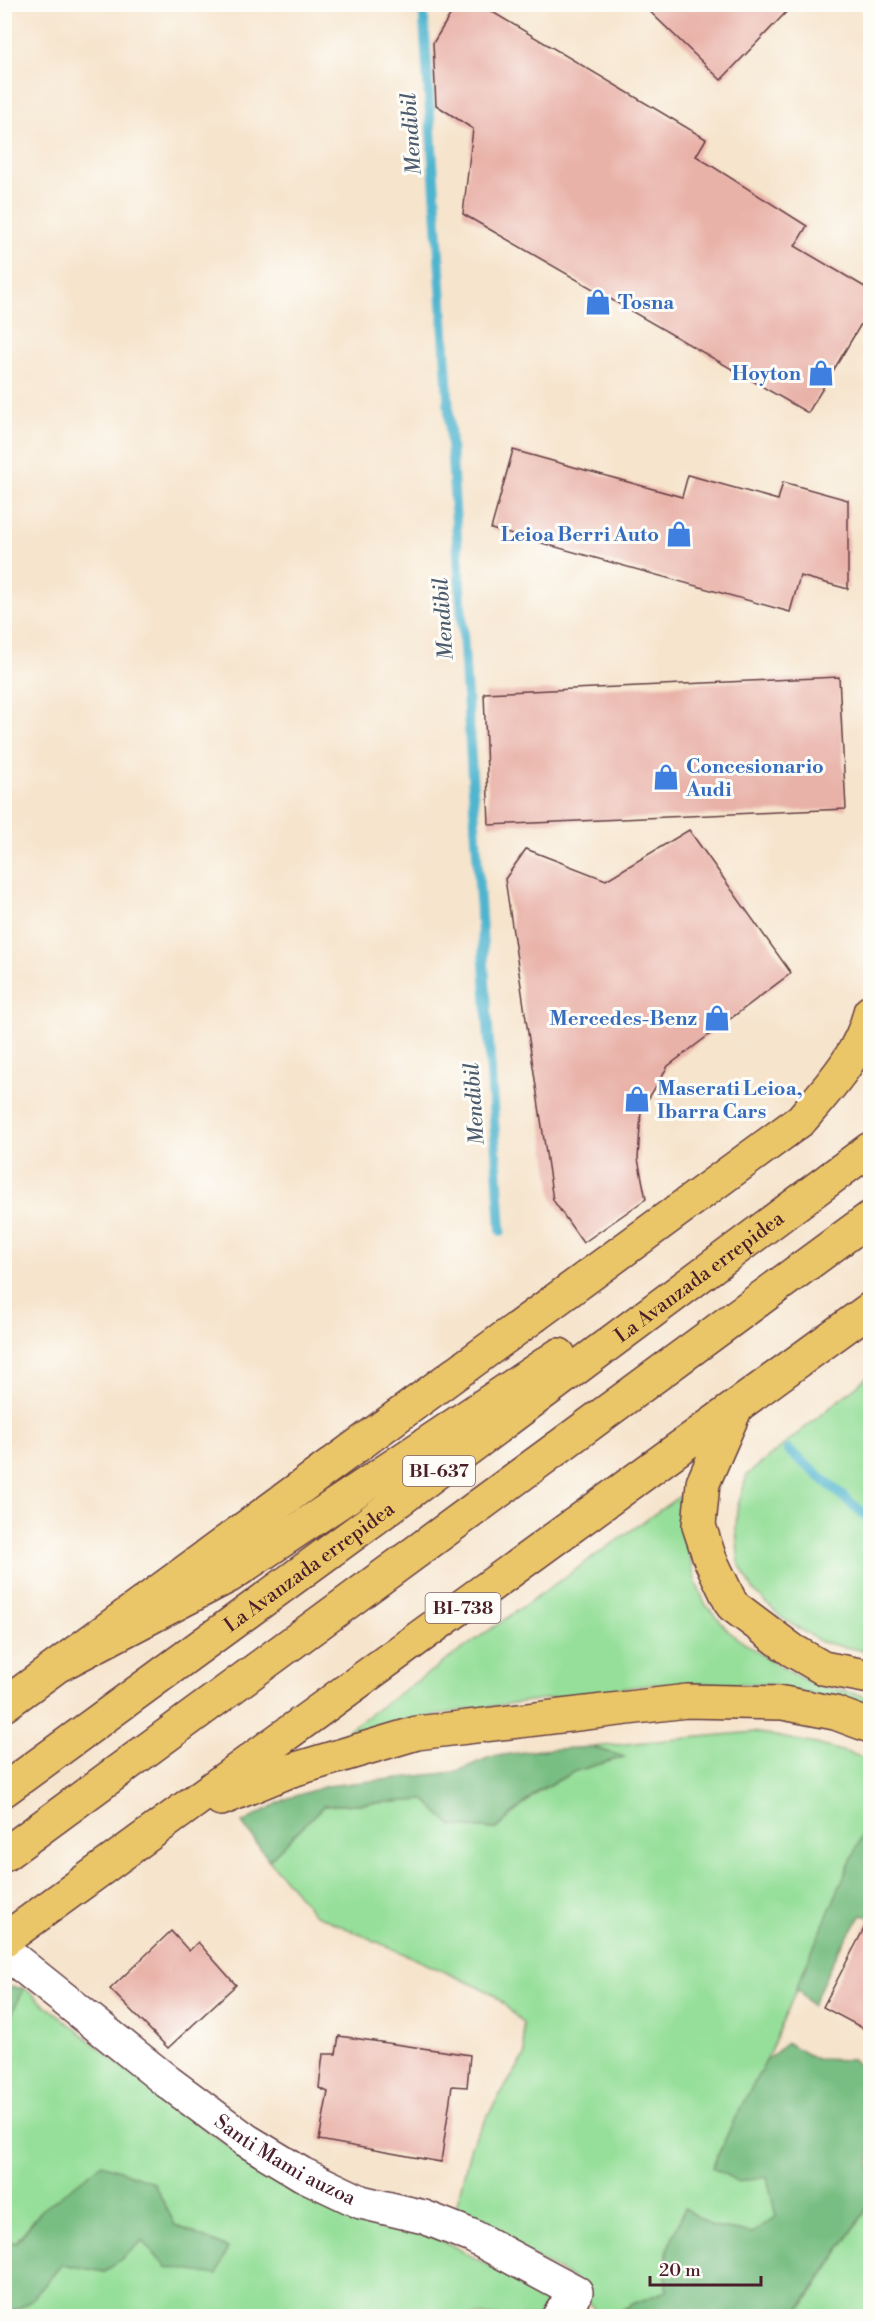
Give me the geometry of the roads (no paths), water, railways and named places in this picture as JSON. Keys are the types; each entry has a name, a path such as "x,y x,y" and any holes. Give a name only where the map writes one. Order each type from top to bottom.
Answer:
{"main road":[{"path":"801,1120 843,1069 868,1022 870,1012"},
{"path":"4,1706 870,1069"},
{"path":"62,1664 229,1576 870,1148"},
{"name":"La Avanzada errepidea","path":"4,1790 370,1522 870,1148"},
{"name":"BI-637","path":"4,1855 870,1218"},
{"name":"BI-738","path":"4,1940 870,1310"},
{"path":"735,1410 704,1483 699,1526 710,1559 732,1605 792,1650 823,1668 870,1677"},
{"path":"172,1819 289,1771 417,1732 687,1701 783,1703 835,1713 870,1726"}],"street":[{"name":"Santi Mami auzoa","path":"4,1951 168,2082 246,2140 302,2174 361,2202 424,2217 472,2236 576,2292 559,2316"}],"waterway":[{"name":"Mendibil","path":"423,4 501,1231"},
{"path":"788,1450 870,1519"}],"place":[{"name":"Tosna","path":"598,302"},
{"name":"Hoyton","path":"821,373"},
{"name":"Leioa Berri Auto","path":"679,534"},
{"name":"Concesionario Audi","path":"666,777"},
{"name":"Mercedes-Benz","path":"717,1018"},
{"name":"Maserati Leioa, Ibarra Cars","path":"637,1099"}]}
